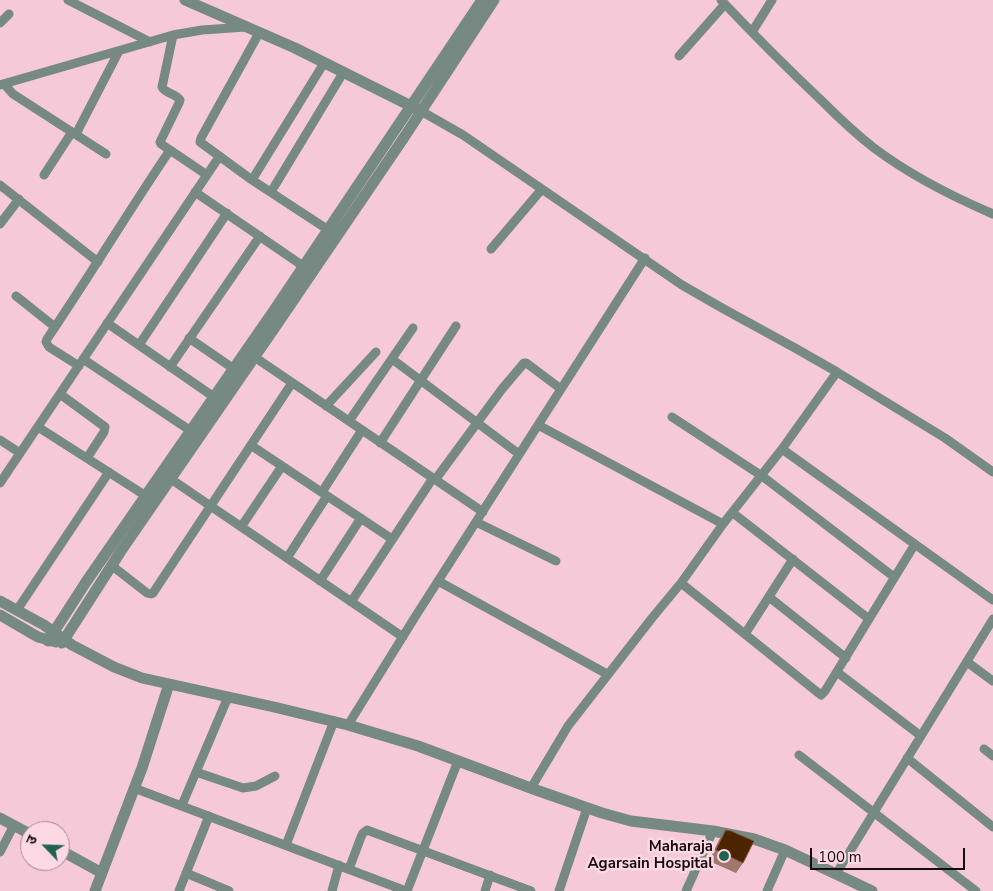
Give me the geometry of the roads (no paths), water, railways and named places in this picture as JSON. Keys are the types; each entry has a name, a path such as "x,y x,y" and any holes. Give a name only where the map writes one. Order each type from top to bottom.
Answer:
{"street":[{"path":"68,0 150,42"},
{"path":"188,0 343,72 416,108 463,134 682,285 837,372 945,438 993,472"},
{"path":"416,108 482,0"},
{"path":"51,636 146,496 166,476 416,108 494,0"},
{"path":"752,32 772,0"},
{"path":"680,56 723,2 790,71 874,148 919,178 993,214"},
{"path":"0,23 8,14"},
{"path":"2,85 173,35 202,30 246,27"},
{"path":"259,33 200,140 201,144 332,233"},
{"path":"173,35 162,87 180,100 160,142 207,175"},
{"path":"44,175 74,133 119,51"},
{"path":"252,180 324,63"},
{"path":"271,192 343,72"},
{"path":"2,85 106,154"},
{"path":"170,150 46,342 47,345 81,362 191,431"},
{"path":"0,483 219,157"},
{"path":"0,184 98,262"},
{"path":"491,249 542,189"},
{"path":"196,192 303,266"},
{"path":"0,224 19,199"},
{"path":"139,345 227,213"},
{"path":"66,643 191,431 234,369 250,355 303,266 332,233"},
{"path":"170,366 260,236"},
{"path":"348,725 645,258"},
{"path":"16,296 55,327"},
{"path":"107,323 214,397"},
{"path":"380,443 456,326"},
{"path":"349,421 413,328"},
{"path":"189,338 234,369"},
{"path":"326,406 376,352"},
{"path":"250,355 483,512"},
{"path":"392,359 519,454"},
{"path":"351,602 434,479 524,363 529,364 561,389"},
{"path":"531,788 568,726 607,674 681,583 723,524 782,449 837,372"},
{"path":"111,565 147,593 153,594 292,383"},
{"path":"60,394 106,427 87,458"},
{"path":"672,417 762,476 894,577"},
{"path":"538,425 723,524"},
{"path":"38,426 146,496"},
{"path":"287,558 362,430"},
{"path":"0,440 20,453"},
{"path":"252,446 392,539"},
{"path":"782,449 993,600"},
{"path":"241,527 282,466"},
{"path":"17,610 109,472"},
{"path":"166,476 403,637"},
{"path":"733,512 870,618"},
{"path":"320,580 361,518"},
{"path":"476,522 556,561"},
{"path":"681,583 820,694 825,692 915,544"},
{"path":"745,634 793,559"},
{"path":"438,581 607,674"},
{"path":"769,597 846,658"},
{"path":"0,600 17,610 51,636 142,678 348,725 418,746 587,808 631,821 713,831 754,839 785,850 872,891"},
{"path":"0,615 27,631 51,636"},
{"path":"836,874 993,619"},
{"path":"967,662 993,681"},
{"path":"837,672 921,736"},
{"path":"95,891 134,788 169,684"},
{"path":"182,806 228,697"},
{"path":"286,845 334,722"},
{"path":"984,749 993,756"},
{"path":"799,755 976,891"},
{"path":"907,758 993,827"},
{"path":"134,788 407,891 458,761"},
{"path":"196,772 243,788 256,786 274,776"},
{"path":"559,891 587,808"},
{"path":"179,891 209,816"},
{"path":"0,818 20,828"},
{"path":"0,852 14,825"},
{"path":"349,869 360,836 367,830 531,891"},
{"path":"686,891 713,831"},
{"path":"767,891 785,850"},
{"path":"70,855 102,873"},
{"path":"332,891 339,865"},
{"path":"186,873 229,891"},
{"path":"485,891 490,875"}],"place":[{"name":"Maharaja Agarsain Hospital","path":"724,856"}]}
